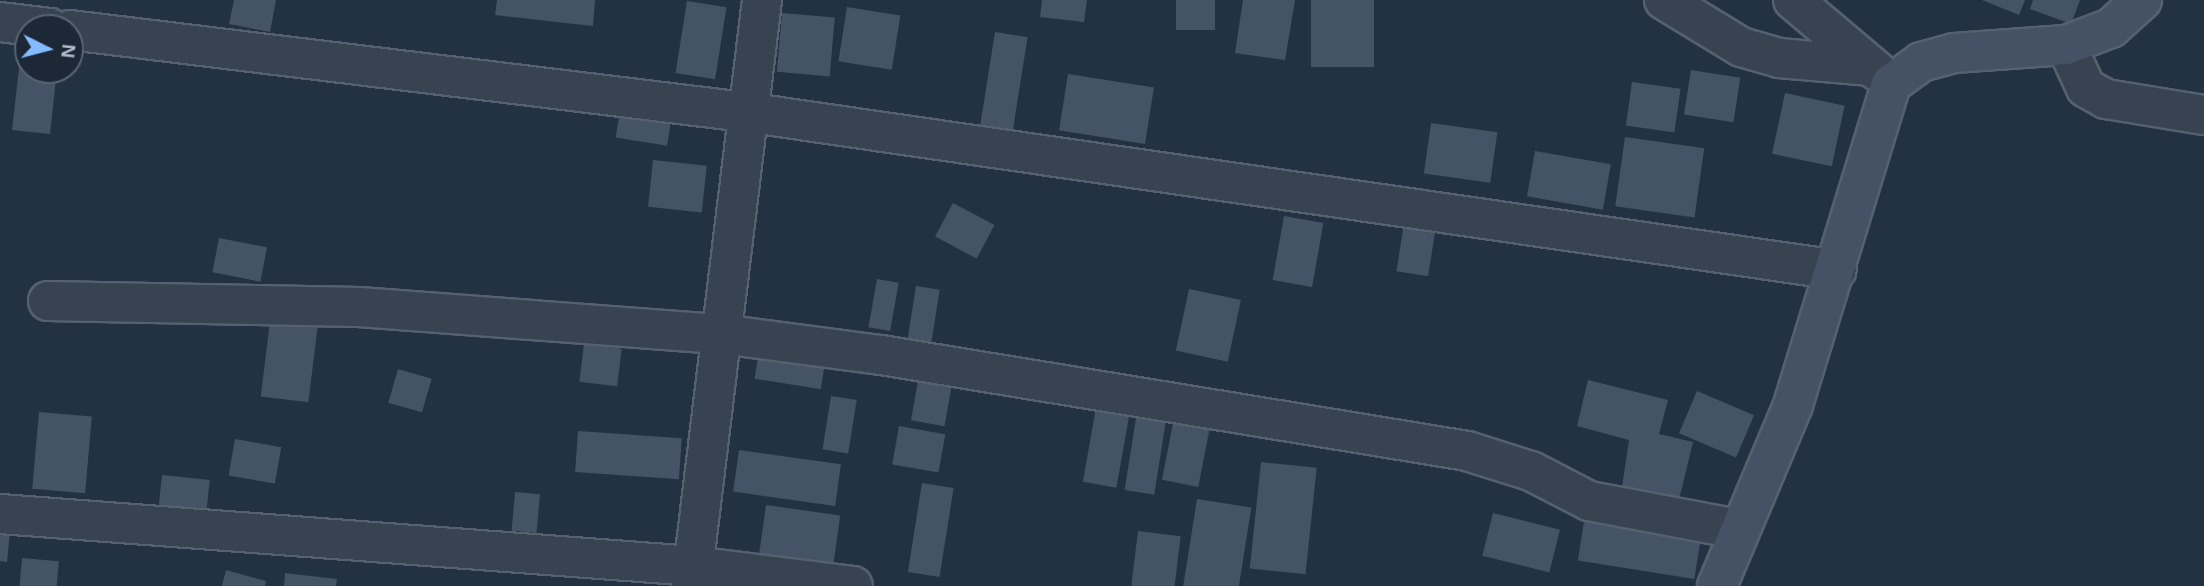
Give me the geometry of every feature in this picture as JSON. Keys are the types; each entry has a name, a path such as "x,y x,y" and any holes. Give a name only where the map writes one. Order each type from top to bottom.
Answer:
{"street":[{"path":"692,576 746,112 762,0"},
{"path":"1664,0 1741,47 1779,58 1881,75 1954,53 2066,44 2110,28 2142,0"},
{"path":"1793,0 1881,75"},
{"path":"84,32 746,112 1837,271"},
{"path":"2066,44 2086,88 2106,99 2204,116"},
{"path":"1717,586 1737,529 1783,429 1837,271 1881,75"},
{"path":"48,301 359,307 721,334 1132,392 1467,451 1531,471 1589,501 1737,529"},
{"path":"0,514 692,576 853,586"}],"building":[{"path":"234,0 276,0 270,32 229,24"},
{"path":"497,0 595,0 593,26 495,15"},
{"path":"1042,0 1087,0 1084,22 1040,17"},
{"path":"1176,0 1215,0 1215,30 1176,30"},
{"path":"1243,0 1295,0 1285,60 1235,53"},
{"path":"1311,0 1374,0 1374,67 1311,67"},
{"path":"1982,0 2025,0 2019,15"},
{"path":"2033,0 2080,0 2071,24 2030,9"},
{"path":"687,1 727,7 715,79 676,73"},
{"path":"847,7 900,15 892,70 838,61"},
{"path":"782,13 835,18 830,76 777,72"},
{"path":"995,32 1028,37 1013,130 980,125"},
{"path":"1691,70 1740,78 1733,122 1684,114"},
{"path":"1068,74 1154,88 1145,144 1059,130"},
{"path":"1632,82 1681,89 1674,132 1626,126"},
{"path":"17,84 55,84 50,134 12,130"},
{"path":"1785,93 1845,106 1832,166 1772,154"},
{"path":"621,104 672,112 667,146 616,138"},
{"path":"1431,123 1497,132 1490,183 1424,174"},
{"path":"1625,137 1704,148 1694,217 1615,206"},
{"path":"1535,151 1611,164 1603,210 1527,196"},
{"path":"653,160 707,166 702,212 648,207"},
{"path":"953,203 994,225 977,259 935,237"},
{"path":"1406,211 1438,216 1428,276 1396,271"},
{"path":"1284,216 1323,223 1312,287 1273,280"},
{"path":"219,238 267,247 260,282 212,272"},
{"path":"877,279 899,283 890,331 868,327"},
{"path":"916,286 940,290 931,344 907,340"},
{"path":"1189,289 1241,300 1228,362 1176,351"},
{"path":"270,321 318,327 308,402 261,396"},
{"path":"584,344 622,349 617,386 579,382"},
{"path":"759,351 825,361 821,389 755,379"},
{"path":"398,369 432,379 422,412 388,403"},
{"path":"919,375 952,381 944,426 911,420"},
{"path":"1588,380 1668,400 1659,434 1693,442 1678,504 1621,494 1629,440 1577,426"},
{"path":"1697,391 1754,415 1736,458 1679,433"},
{"path":"831,396 857,400 848,453 823,449"},
{"path":"1097,402 1130,408 1116,488 1083,482"},
{"path":"39,412 92,417 85,493 32,489"},
{"path":"1136,418 1166,423 1154,495 1125,490"},
{"path":"1174,418 1210,425 1198,487 1162,480"},
{"path":"899,426 945,434 939,473 892,464"},
{"path":"578,431 682,438 679,479 575,472"},
{"path":"235,439 281,447 275,484 229,475"},
{"path":"739,450 841,464 835,506 733,492"},
{"path":"1261,462 1317,468 1306,574 1250,568"},
{"path":"162,475 210,480 206,520 158,515"},
{"path":"922,483 954,488 940,577 908,572"},
{"path":"515,492 540,494 537,533 512,531"},
{"path":"1197,499 1251,508 1239,586 1183,586"},
{"path":"766,505 840,515 833,569 758,558"},
{"path":"1493,513 1560,530 1549,572 1482,556"},
{"path":"1585,515 1702,533 1694,579 1578,560"},
{"path":"0,531 10,532 7,562 0,561"},
{"path":"1138,531 1181,536 1175,586 1131,586"},
{"path":"22,558 59,561 57,586 20,586"},
{"path":"226,570 266,581 265,586 222,586"},
{"path":"285,573 337,579 336,586 284,586"}]}
